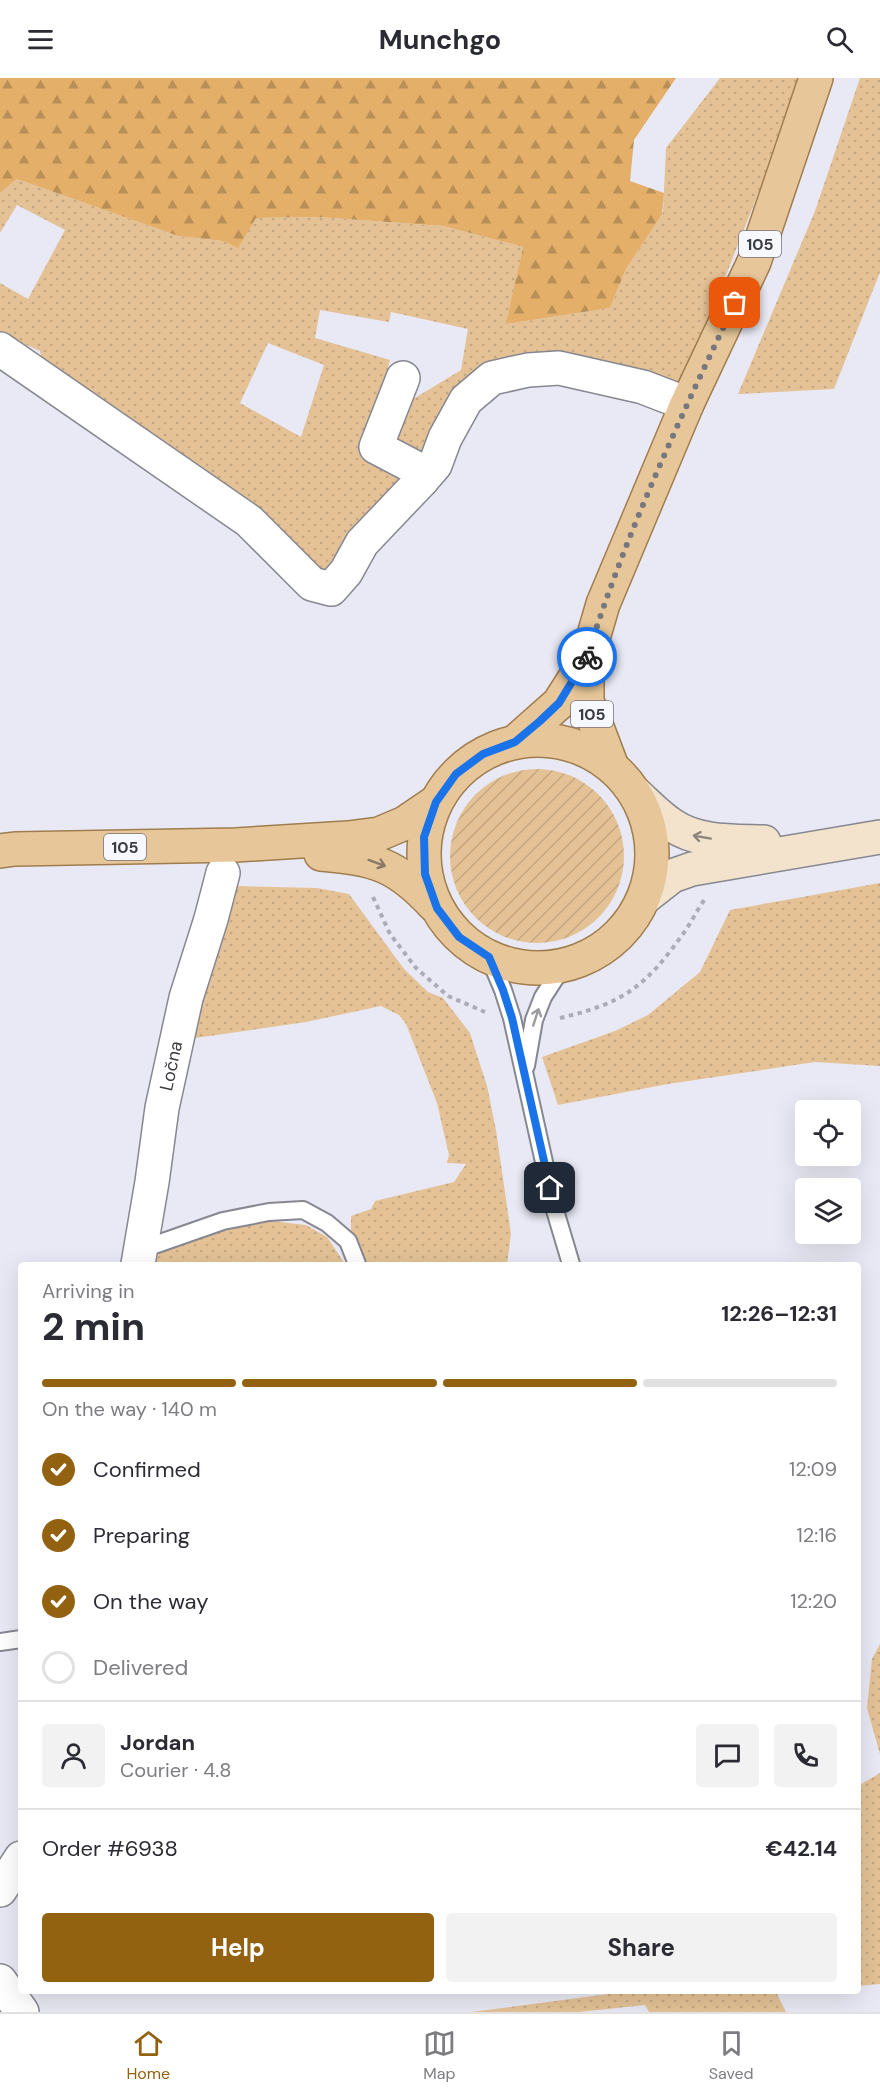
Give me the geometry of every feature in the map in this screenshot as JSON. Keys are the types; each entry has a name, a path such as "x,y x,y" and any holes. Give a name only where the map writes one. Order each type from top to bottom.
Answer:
{"main road":[{"name":"105","path":"612,767 587,701 587,659 603,604 687,404 754,262 816,78"},
{"name":"105","path":"515,742 559,703 587,659"},
{"name":"105","path":"0,851 229,859 361,858 397,871 419,888 459,937 489,957 525,967 563,966 597,952 625,929 644,898 653,863 650,827 636,794 612,767 583,749 550,740 515,742 483,754 456,774 436,802 424,837 425,874 437,908"},
{"path":"636,794 671,825 690,835 723,841 844,843"},
{"name":"105","path":"229,859 379,834 405,823 436,802"},
{"path":"644,898 672,876 692,868 880,837"}],"street":[{"path":"0,349 249,521 312,584 331,589 346,572 362,543 435,465 445,438 466,400 492,378 528,370 559,368 643,387 687,404"},
{"path":"403,378 376,447 414,466 422,480"},
{"name":"Ločna","path":"139,1257 162,1108 186,998 229,859"},
{"path":"0,1890 18,1863"},
{"path":"0,1981 22,2012"},
{"path":"0,2009 22,2012"}],"lane":[{"path":"489,957 503,990 525,1073 554,1207 570,1262"},
{"path":"525,1073 534,1020 543,997 563,966"},
{"path":"139,1257 223,1221 269,1212 303,1210 327,1223 348,1241 356,1262"},
{"path":"0,1642 18,1639"}],"path":[{"path":"549,1021 594,1010 632,992 657,969 685,932 705,899 713,894"},
{"path":"372,896 390,934 416,968 448,996 494,1016"}],"shaded area":[{"path":"720,78 802,78 682,387 529,360 421,459 392,445 410,401 461,370 468,329 391,312 389,322 320,310 315,338 390,360 372,432 405,474 328,572 318,573 43,366 40,351 0,333 0,283 28,299 65,230 17,205 0,233 0,193 17,179 178,236 223,241 237,247 256,218 318,217 443,226 523,247 507,324 610,308 626,269 663,212 666,148","holes":["268,343 324,365 301,437 240,403"]},
{"path":"860,78 880,78 880,272 834,389 738,394 815,211"},
{"path":"537,769 570,776 585,784 598,795 609,808 617,823 624,856 617,889 609,904 598,917 585,928 570,936 537,943 504,936 489,928 476,917 465,904 457,889 450,856 457,823 465,808 476,795 489,784 504,776"},
{"path":"880,883 880,1066 815,1062 668,1084 558,1105 542,1057 615,1031 648,1015 700,972 730,910"},
{"path":"237,886 317,888 349,894 404,969 428,992 443,998 470,1033 487,1086 496,1130 511,1234 507,1262 366,1262 362,1252 351,1238 351,1216 371,1209 375,1201 454,1182 466,1164 447,1163 449,1155 437,1103 406,1024 399,1015 381,1006 306,1022 182,1040 194,992"},
{"path":"271,1221 306,1225 327,1237 344,1262 154,1262 164,1248 201,1233"},
{"path":"880,1644 880,1754 867,1708 872,1659"},
{"path":"880,1773 880,1984 861,1986 861,1784"},
{"path":"608,1994 777,1994 786,2012 649,2012 645,2005 579,2012 471,2012"}],"green space":[{"path":"0,78 676,78 634,140 630,181 664,193 662,214 626,269 610,308 506,324 523,247 443,226 318,217 256,218 238,248 223,241 178,236 17,179 0,193"}],"way so far":[{"path":"587,657 603,604 678,424 735,303"}],"route":[{"path":"550,1188 512,1018 503,990 489,957 459,937 437,908 425,874 424,837 436,802 456,774 483,754 515,742 540,721 559,703 587,657"}]}
